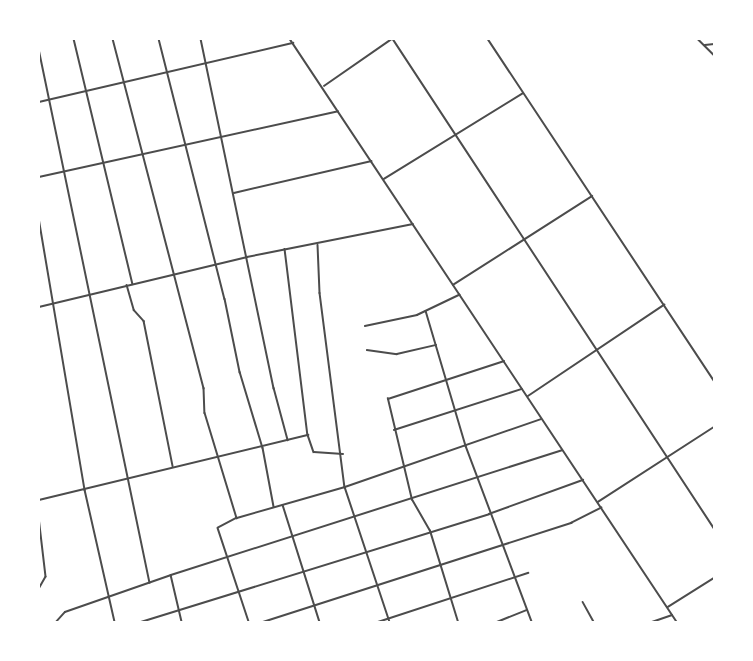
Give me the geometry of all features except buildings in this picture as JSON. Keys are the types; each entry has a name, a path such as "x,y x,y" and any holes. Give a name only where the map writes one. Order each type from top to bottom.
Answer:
{"street":[{"path":"74,39 133,284"},
{"path":"113,39 204,388 204,409 237,518"},
{"path":"159,39 215,264 240,372 263,448 274,508"},
{"path":"201,39 223,135 247,257 288,440"},
{"path":"290,39 324,86 338,111 459,295 528,396 541,419 677,622"},
{"path":"324,86 392,39 456,134 714,528"},
{"path":"488,39 714,380"},
{"path":"698,39 714,55"},
{"path":"39,102 293,43"},
{"path":"705,45 714,44"},
{"path":"39,49 66,170 150,583"},
{"path":"384,179 524,93"},
{"path":"39,177 223,135 338,111"},
{"path":"234,193 371,161"},
{"path":"453,285 592,196"},
{"path":"39,218 85,490 108,597 115,622"},
{"path":"39,307 173,273 413,224"},
{"path":"318,244 320,293 342,454 345,487 354,519 367,551 390,622"},
{"path":"285,249 308,435 314,452 342,454"},
{"path":"127,285 134,310 144,321 173,466"},
{"path":"365,326 426,311 459,295"},
{"path":"528,396 596,348 664,305"},
{"path":"426,311 466,446 500,544 532,622"},
{"path":"367,350 397,354 436,345"},
{"path":"458,622 430,531 412,500 388,400 504,361"},
{"path":"394,430 457,412 522,389"},
{"path":"249,622 218,528 237,518 345,487 541,419"},
{"path":"598,502 714,427"},
{"path":"39,500 130,480 173,466 217,455 263,448 308,435"},
{"path":"56,622 65,612 171,575 228,556 354,519 562,450"},
{"path":"141,622 178,612 430,531 490,514 583,480"},
{"path":"283,505 295,537 320,622"},
{"path":"263,622 500,544 571,523 601,508"},
{"path":"39,517 46,577 39,589"},
{"path":"378,622 450,597 528,573"},
{"path":"171,575 178,612 182,622"},
{"path":"668,607 714,578"},
{"path":"583,602 594,622"},
{"path":"497,622 527,610"},
{"path":"652,622 672,615"}]}
